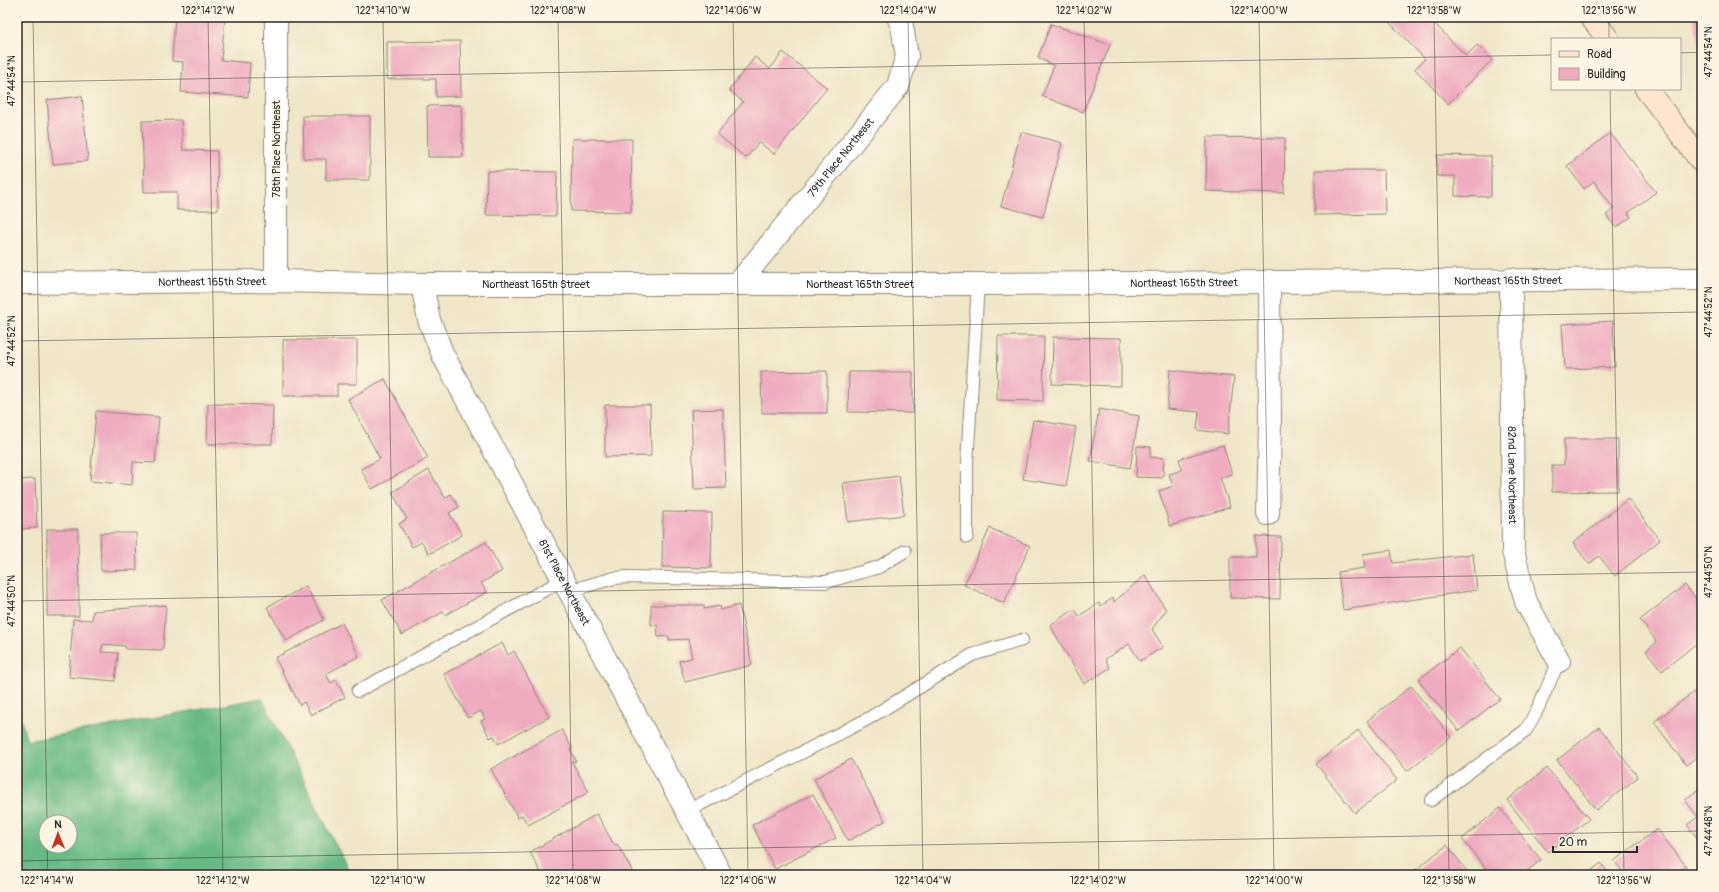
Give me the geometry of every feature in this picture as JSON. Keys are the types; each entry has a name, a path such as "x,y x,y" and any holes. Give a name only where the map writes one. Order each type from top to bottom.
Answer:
{"main road":[{"path":"1591,17 1607,38"},
{"path":"1647,90 1702,162"}],"street":[{"name":"78th Place Northeast","path":"276,17 276,281"},
{"name":"79th Place Northeast","path":"738,284 898,86 907,56 902,26 898,17"},
{"name":"Northeast 165th Street","path":"17,283 276,281 422,284 978,284 1269,281 1477,281 1511,279 1702,279"},
{"name":"82nd Lane Northeast","path":"1511,279 1513,551 1526,602 1559,661"},
{"path":"1268,514 1270,424 1269,281"},
{"name":"81st Place Northeast","path":"422,284 429,320 443,355 721,875"}],"lane":[{"path":"967,537 967,464 978,284"},
{"path":"358,691 566,586 628,577 826,582 879,567 905,551"},
{"path":"686,811 866,720 972,655 1022,640"},
{"path":"1431,800 1526,730 1537,710 1559,661"}],"green space":[{"path":"262,698 351,875 17,875 17,706 27,741"}],"building":[{"path":"175,17 225,17 221,60 250,63 248,97 181,92 183,62 172,61"},
{"path":"1432,17 1430,19 1466,56 1477,45 1492,60 1448,104 1415,69 1425,59 1385,18"},
{"path":"1693,17 1702,17 1702,49 1701,49"},
{"path":"1051,24 1110,45 1083,112 1042,96 1054,66 1038,57"},
{"path":"460,41 461,96 436,97 436,79 387,79 387,42"},
{"path":"783,52 827,88 774,154 759,142 746,158 717,134 743,102 729,90 755,57 770,69"},
{"path":"82,96 88,161 53,164 47,100"},
{"path":"461,105 463,157 428,157 427,106"},
{"path":"303,116 370,116 370,180 326,180 326,159 304,159"},
{"path":"181,120 183,150 217,151 218,210 177,210 177,192 144,192 142,121"},
{"path":"1021,132 1062,143 1043,217 1001,206"},
{"path":"1610,133 1656,192 1628,213 1631,217 1616,228 1606,215 1614,209 1594,181 1584,189 1567,166"},
{"path":"1207,137 1285,138 1284,193 1206,191"},
{"path":"572,139 632,139 631,212 571,211"},
{"path":"1437,155 1491,156 1491,197 1455,196 1455,176 1437,176"},
{"path":"1315,170 1384,170 1385,214 1315,215"},
{"path":"487,171 557,172 556,216 486,215"},
{"path":"1613,321 1615,367 1565,369 1562,324"},
{"path":"998,336 1044,336 1043,401 997,400"},
{"path":"1053,337 1121,338 1121,386 1052,384"},
{"path":"283,340 357,340 357,384 337,384 337,396 283,396"},
{"path":"1170,370 1234,377 1228,434 1197,430 1199,412 1167,409"},
{"path":"827,371 827,413 762,413 761,372"},
{"path":"849,372 913,372 913,413 848,412"},
{"path":"385,379 428,458 372,489 361,469 380,459 348,399"},
{"path":"208,404 273,405 272,444 207,444"},
{"path":"605,405 650,405 651,456 605,457"},
{"path":"723,409 726,488 694,489 691,410"},
{"path":"1099,409 1139,416 1130,468 1090,461"},
{"path":"96,411 159,417 155,463 133,462 132,485 90,481"},
{"path":"1033,420 1076,427 1066,486 1023,479"},
{"path":"1564,439 1618,439 1618,491 1552,492 1552,465 1564,465"},
{"path":"1223,445 1232,474 1220,478 1230,507 1170,526 1159,491 1173,486 1169,474 1182,470 1179,459"},
{"path":"1137,446 1151,447 1150,457 1164,458 1163,478 1136,477"},
{"path":"429,470 445,498 451,494 459,507 449,513 462,535 429,554 422,542 412,547 399,524 407,519 392,492"},
{"path":"899,476 904,515 848,522 843,483"},
{"path":"35,479 37,528 17,529 17,480"},
{"path":"1628,499 1660,540 1615,576 1599,556 1589,564 1573,543"},
{"path":"663,512 712,513 711,568 662,567"},
{"path":"990,528 1030,546 1004,603 964,585"},
{"path":"47,529 78,529 79,616 47,616"},
{"path":"100,533 136,533 137,570 101,571"},
{"path":"1256,536 1281,537 1280,599 1230,598 1230,557 1256,557"},
{"path":"486,542 502,571 481,583 487,592 445,615 443,612 402,635 382,600"},
{"path":"1391,550 1393,563 1473,554 1477,590 1343,610 1338,572 1365,568 1363,554"},
{"path":"1145,575 1166,610 1152,629 1163,647 1140,661 1129,644 1105,659 1110,668 1084,684 1050,625 1075,609 1079,616 1099,603 1101,606 1113,598 1114,602"},
{"path":"1685,585 1702,606 1702,639 1662,671 1646,651 1657,642 1640,620"},
{"path":"306,586 324,620 286,641 267,607"},
{"path":"166,605 163,650 126,649 125,646 103,644 101,652 118,653 115,681 69,677 73,619 92,620 93,611"},
{"path":"651,605 704,605 704,609 720,606 721,610 739,605 752,665 685,682 679,661 692,658 688,639 669,640 669,636 658,637 657,625 651,625"},
{"path":"342,623 359,656 326,674 331,683 336,680 345,697 311,715 304,702 300,705 275,658"},
{"path":"502,643 508,655 514,651 549,717 498,744 494,736 490,738 481,721 485,719 481,711 468,718 444,674"},
{"path":"1460,648 1500,699 1459,731 1418,680"},
{"path":"1411,686 1451,737 1407,771 1367,721"},
{"path":"1695,691 1702,700 1702,753 1686,765 1654,722"},
{"path":"1599,727 1638,777 1596,810 1557,760"},
{"path":"562,730 572,748 570,749 576,761 572,762 589,792 528,825 522,815 518,818 491,769"},
{"path":"1358,730 1397,780 1355,813 1316,764"},
{"path":"851,759 885,821 848,841 814,779"},
{"path":"1547,768 1589,819 1548,852 1507,800"},
{"path":"1702,786 1702,844 1687,825 1698,817 1685,800"},
{"path":"813,794 836,838 775,869 752,825"},
{"path":"1500,808 1541,860 1522,875 1491,875 1462,839"},
{"path":"597,814 614,845 617,844 633,872 628,875 542,875 530,852"},
{"path":"1657,829 1686,866 1674,875 1625,875 1614,861"},
{"path":"1447,845 1470,875 1409,875"},
{"path":"1601,863 1610,875 1586,875"}]}
